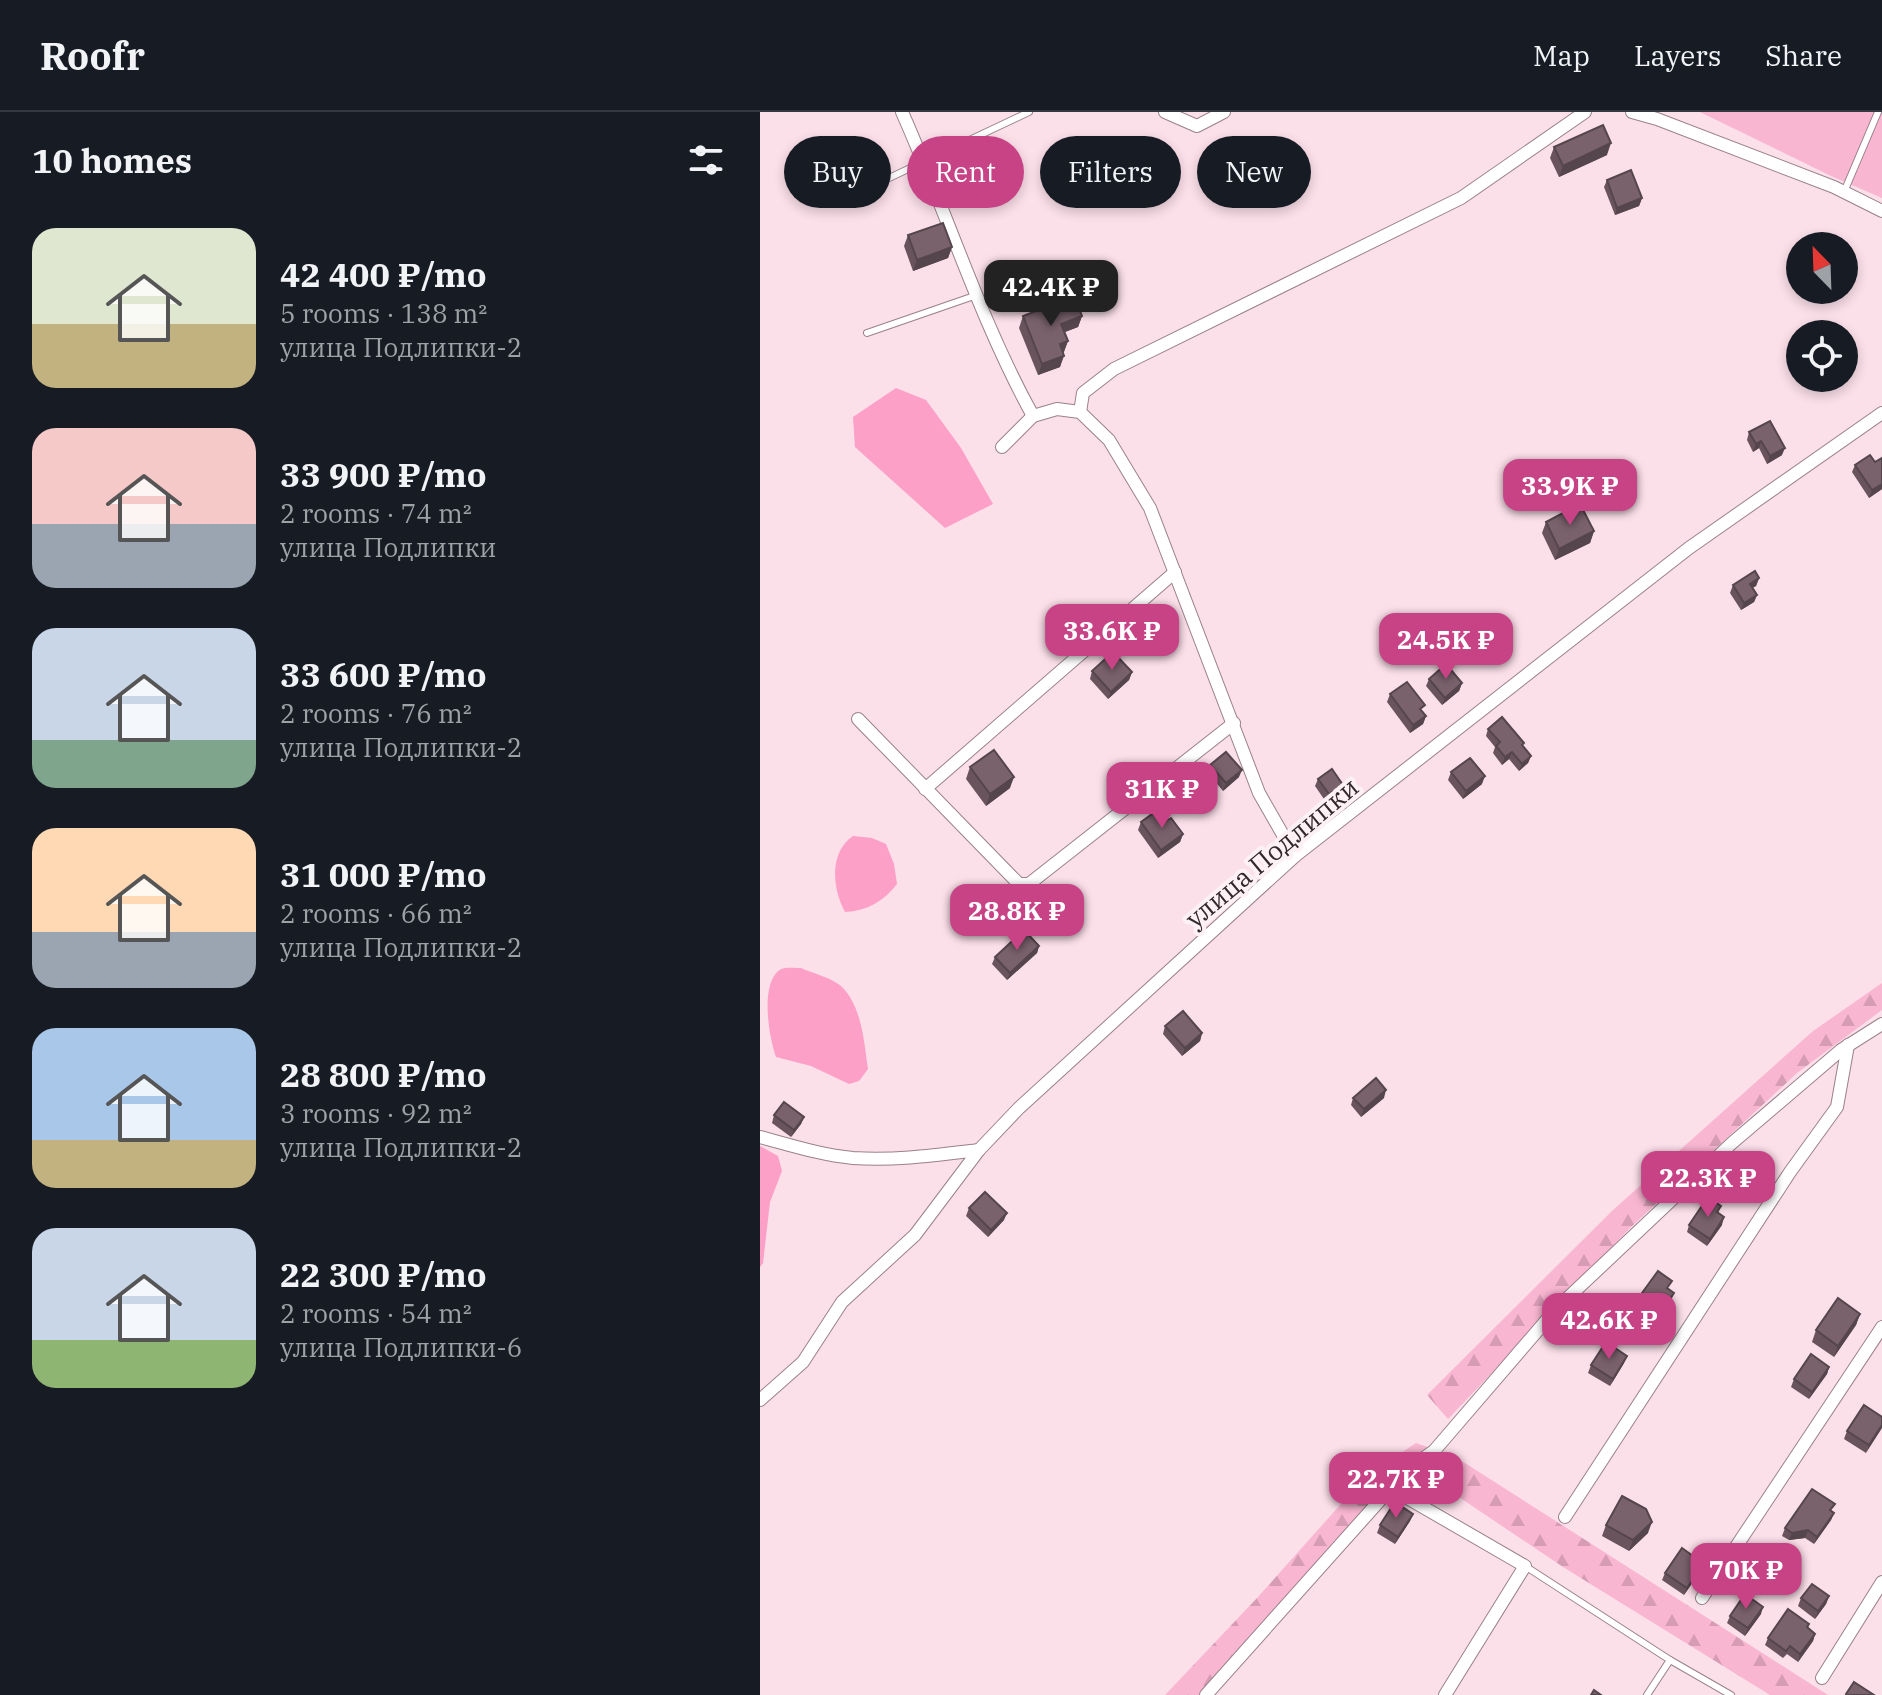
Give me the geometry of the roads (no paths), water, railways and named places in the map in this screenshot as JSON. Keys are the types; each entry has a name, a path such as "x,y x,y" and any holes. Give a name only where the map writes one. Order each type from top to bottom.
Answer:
{"street":[{"path":"902,112 913,136"},
{"path":"1165,112 1197,126 1224,112"},
{"path":"1080,412 1083,393 1114,369 1461,198 1585,112"},
{"path":"1632,112 1844,192 1882,211"},
{"path":"942,208 1016,385 1033,416"},
{"path":"1002,447 1033,416 1057,409 1080,412 1109,440 1150,508 1259,793 1295,856"},
{"name":"улица Подлипки","path":"760,1400 803,1362 842,1302 915,1235 979,1150 1019,1108 1295,856 1689,548 1882,413"},
{"path":"925,789 1175,572"},
{"path":"858,719 1019,884 1029,884 1234,723"},
{"path":"1206,1695 1390,1488 1407,1470 1434,1451 1557,1308 1732,1143 1848,1045 1882,1024"},
{"path":"1565,1517 1790,1172 1837,1107 1848,1045"},
{"path":"760,1137 852,1158 928,1157 979,1150"},
{"path":"1702,1598 1882,1327"},
{"path":"1390,1488 1525,1566 1445,1695"},
{"path":"1822,1678 1882,1582"}],"lane":[{"path":"979,136 1029,112"},
{"path":"1844,192 1878,112"},
{"path":"867,333 977,295"},
{"path":"1525,1566 1670,1660 1731,1695"},
{"path":"1647,1695 1670,1660"}]}
